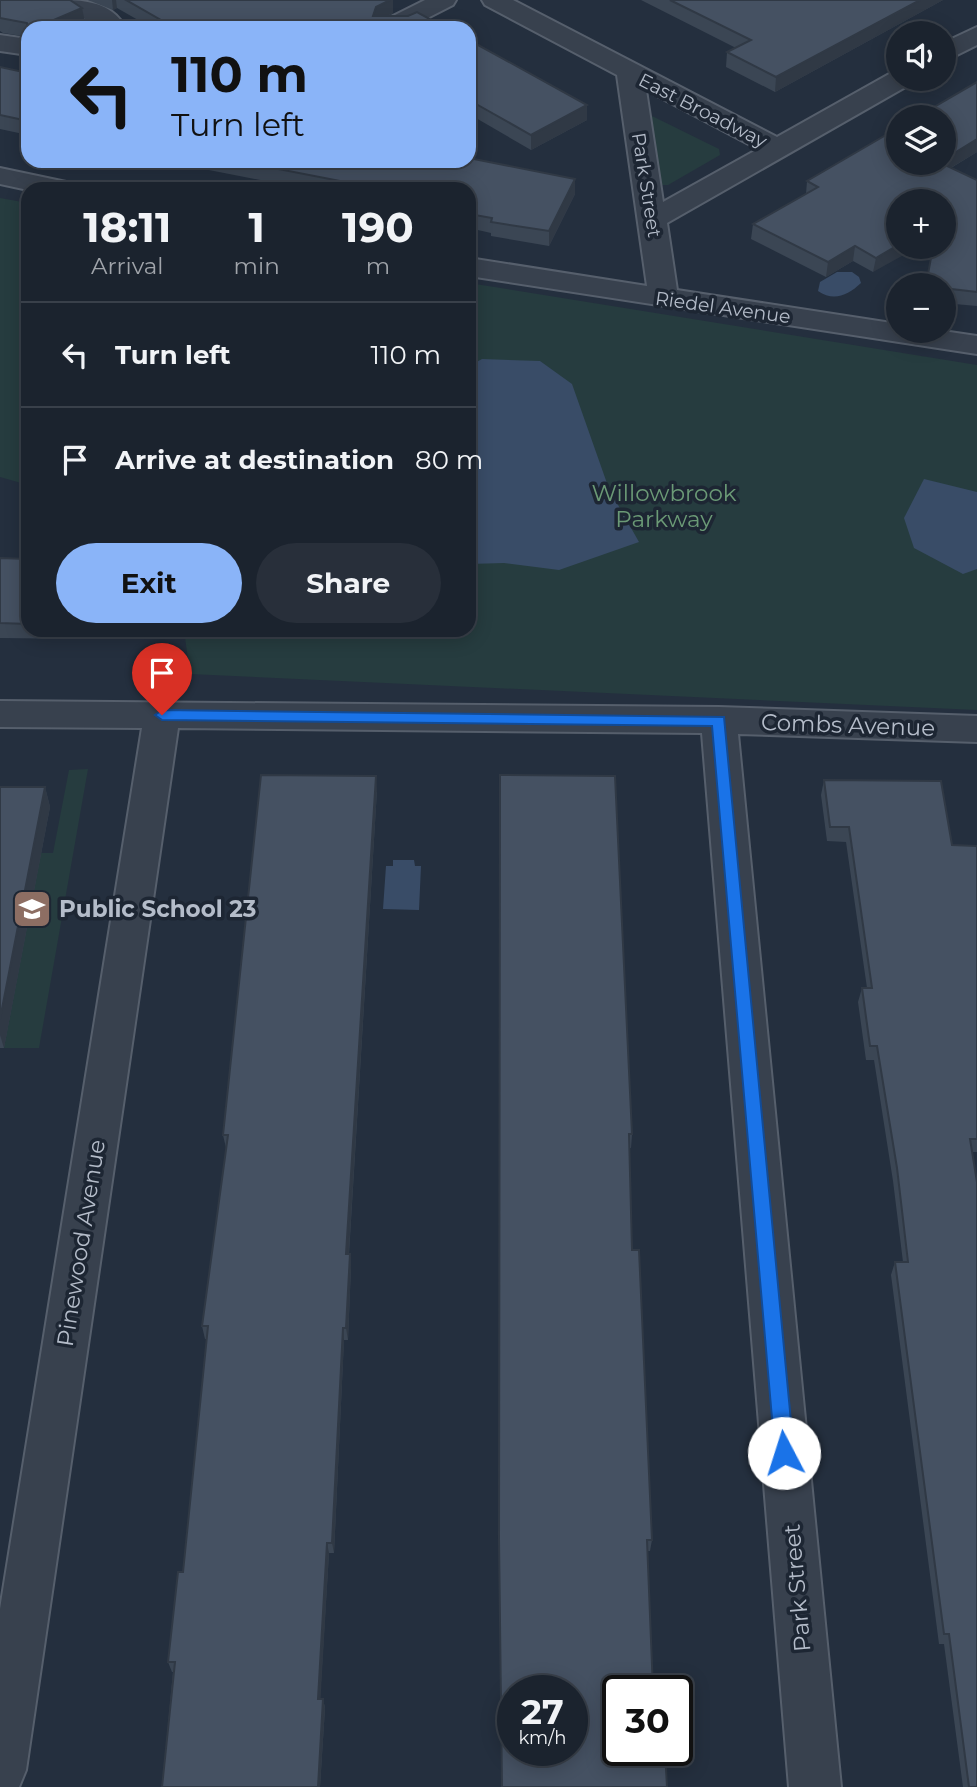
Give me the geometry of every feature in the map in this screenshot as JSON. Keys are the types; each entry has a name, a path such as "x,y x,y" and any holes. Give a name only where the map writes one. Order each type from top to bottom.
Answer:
{"street":[{"path":"71,0 101,21"},
{"path":"402,21 444,0"},
{"name":"East Broadway","path":"497,1 777,148"},
{"path":"956,47 977,36"},
{"path":"0,43 21,46"},
{"name":"Park Street","path":"630,72 664,299"},
{"name":"East Broadway","path":"653,219 886,87"},
{"path":"0,176 28,182"},
{"name":"Riedel Avenue","path":"476,268 977,345"},
{"name":"Combs Avenue","path":"0,714 719,720 977,729"},
{"name":"Pinewood Avenue","path":"0,1770 162,715"},
{"name":"Park Street","path":"719,720 815,1787"}],"green space":[{"path":"650,115 719,149 720,155 668,185 658,185"},
{"path":"0,198 21,202 21,483 0,477"},
{"name":"Willowbrook Parkway","path":"476,284 977,365 977,710 190,674 185,637 476,637"},
{"path":"88,769 39,1048 4,1048 41,853 53,853 69,770"}],"water":[{"path":"837,272 852,272 859,277 861,283 841,296 830,296 818,291 820,282"},
{"path":"482,359 540,361 572,384 609,489 639,542 559,570 504,563 476,564 476,362"},
{"path":"924,479 977,492 977,569 963,574 914,548 904,518"},
{"path":"393,860 414,860 415,866 421,866 419,910 383,909 386,866 393,866"}],"building":[{"path":"0,0 70,0 82,8 51,21 21,22 0,18"},
{"path":"126,0 390,0 376,7 373,16 408,16 417,12 433,21 163,21"},
{"path":"670,0 920,0 776,77 727,52 751,40"},
{"path":"476,44 587,105 531,135 476,104"},
{"path":"0,67 21,72 21,120 0,115"},
{"path":"977,82 977,139 956,152 956,105 938,105"},
{"path":"886,135 886,175 956,175 956,170 977,180 977,292 956,290 956,273 928,273 931,259 956,259 956,189 886,189 886,252 876,258 855,246 828,262 753,224 818,187 807,181"},
{"path":"476,159 575,179 549,231 491,222 492,218 476,215 476,182 345,182 273,168 476,168"},
{"path":"0,558 21,559 21,624 0,623"},
{"path":"261,775 376,776 346,1254 350,1254 346,1328 343,1328 332,1543 327,1543 318,1699 323,1699 318,1787 162,1787 175,1662 168,1662 178,1572 183,1572 208,1326 202,1326 228,1135 223,1135"},
{"path":"500,775 615,776 632,1134 629,1134 632,1250 639,1250 652,1540 647,1540 652,1675 602,1675 602,1766 666,1766 667,1787 502,1787 502,1766 588,1766 588,1675 501,1675"},
{"path":"824,780 941,781 952,845 977,846 977,1139 970,1139 977,1182 977,1787 969,1787 949,1634 944,1634 895,1262 908,1262 897,1168 877,1046 870,1046 862,988 872,988 849,827 830,827"},
{"path":"0,787 45,787 0,1019"}],"place":[{"name":"Public School 23","path":"32,909"}],"route":[{"path":"162,715 719,720 784,1453"}]}
